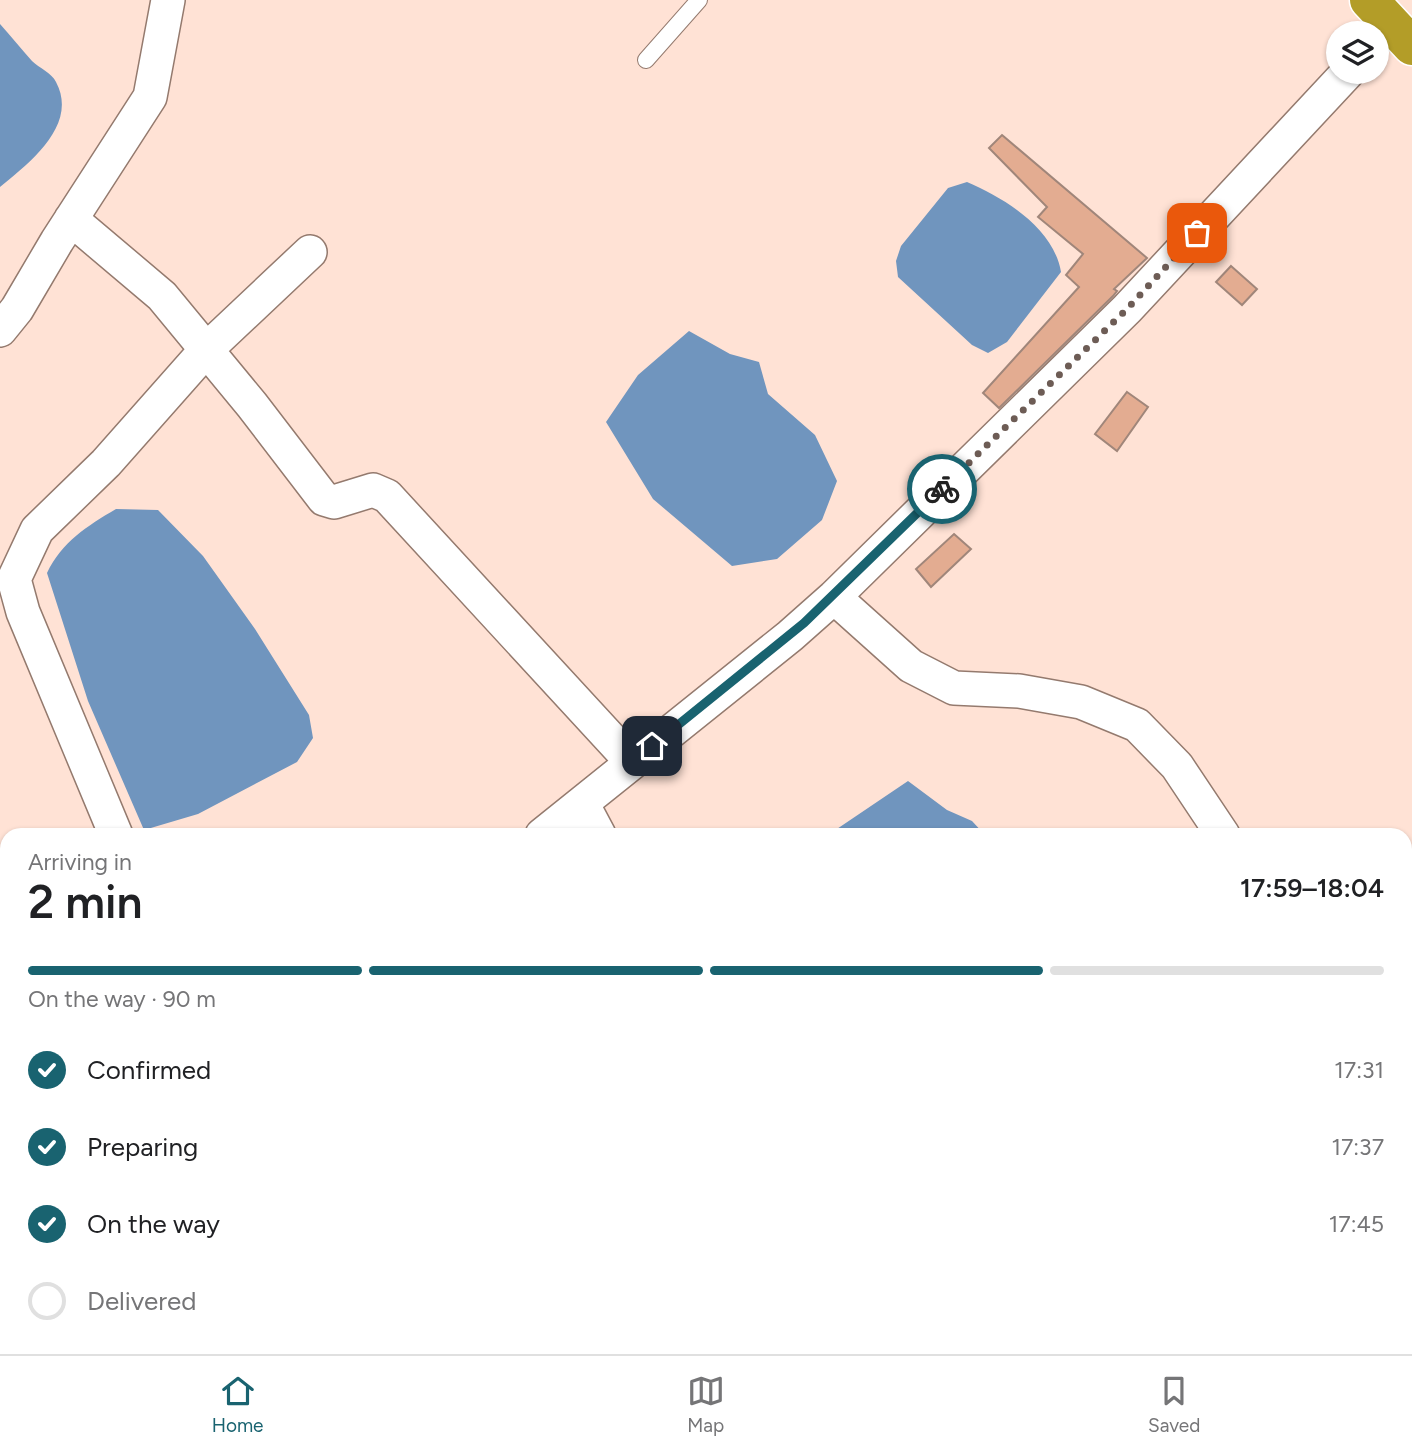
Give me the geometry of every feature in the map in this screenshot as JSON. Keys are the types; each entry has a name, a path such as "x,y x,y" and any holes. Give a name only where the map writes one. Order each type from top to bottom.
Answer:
{"street":[{"path":"0,330 18,309 71,219 150,97 168,0"},
{"path":"551,828 790,636 834,597 1127,309 1337,84"},
{"path":"71,219 162,296 252,405 324,499 334,502 373,490 387,496 632,762"},
{"path":"113,828 23,612 14,579 37,530 106,463 206,350 310,252"},
{"path":"834,597 911,666 954,688 1018,691 1081,702 1137,726 1177,766 1218,828"},
{"path":"582,803 595,828"}],"lane":[{"path":"646,60 699,0"}],"water":[{"path":"0,24 32,61 54,79 61,98 61,113 48,142 0,187"},
{"path":"967,182 997,197 1026,217 1049,242 1057,256 1061,272 1007,342 988,353 972,345 898,277 896,261 901,246 948,188"},
{"path":"689,331 730,354 759,362 768,394 815,435 837,481 822,520 777,559 732,566 653,499 606,422 638,375"},
{"path":"116,509 158,510 203,556 255,629 309,715 313,738 297,762 198,814 143,828 88,701 47,573 60,552 95,522"},
{"path":"908,781 947,810 972,821 978,828 838,828"}],"building":[{"path":"1002,135 1147,258 1114,289 1117,291 1113,296 999,408 983,393 1079,287 1066,275 1083,254 1038,217 1047,207 989,148"},
{"path":"1231,266 1257,289 1242,305 1216,282"},
{"path":"1127,392 1148,407 1117,451 1095,434"},
{"path":"954,534 971,549 931,587 916,569"}],"way so far":[{"path":"942,489 1127,309 1197,233"}],"route":[{"path":"652,746 790,636 834,597 942,489"}]}
